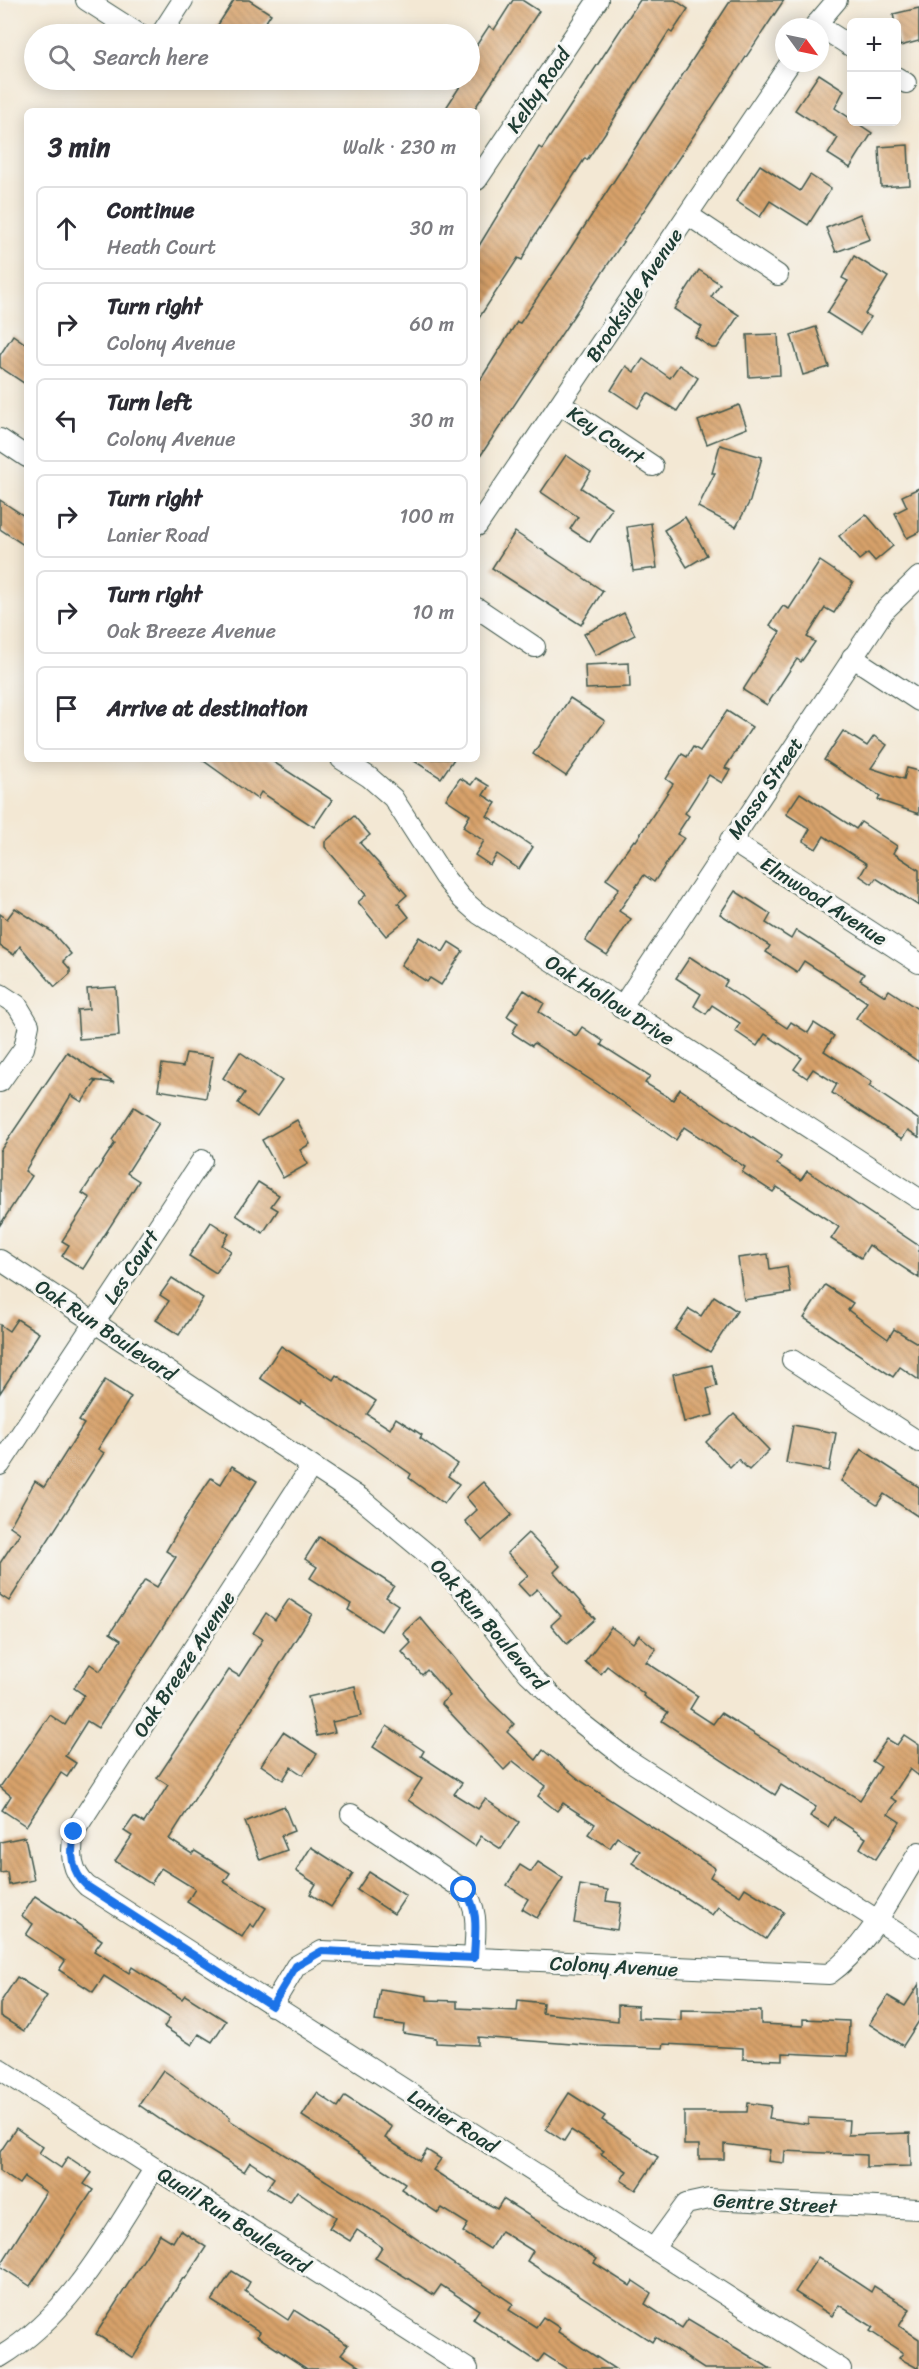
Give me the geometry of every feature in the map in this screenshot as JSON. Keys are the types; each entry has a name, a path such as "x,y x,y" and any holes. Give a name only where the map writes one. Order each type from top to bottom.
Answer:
{"street":[{"path":"86,0 123,24"},
{"path":"167,24 183,0"},
{"name":"Kelby Road","path":"480,176 598,0"},
{"path":"822,18 837,0"},
{"path":"829,34 847,44"},
{"name":"Brookside Avenue","path":"480,522 784,72"},
{"path":"688,215 778,274"},
{"name":"Key Court","path":"560,404 653,466"},
{"path":"0,439 24,455"},
{"name":"Massa Street","path":"621,1008 852,657 884,611 919,578"},
{"path":"480,610 535,646"},
{"path":"852,657 919,701"},
{"name":"Oak Hollow Drive","path":"345,762 393,798 444,877 462,899 479,914 919,1199"},
{"name":"Elmwood Avenue","path":"730,840 919,963"},
{"path":"0,994 17,1005 29,1024 24,1048 0,1082"},
{"name":"Les Court","path":"0,1465 202,1160"},
{"name":"Oak Run Boulevard","path":"0,1260 360,1498 432,1558 468,1596 528,1672 576,1719 627,1759 919,1947"},
{"path":"792,1360 919,1442"},
{"name":"Oak Breeze Avenue","path":"74,1865 71,1849 74,1832 311,1467"},
{"path":"351,1814 464,1890 473,1901 475,1910 474,1958"},
{"name":"Colony Avenue","path":"272,2006 296,1966 322,1951 829,1974 844,1963 919,1852"},
{"name":"Lanier Road","path":"74,1865 78,1877 87,1886 841,2369"},
{"name":"Quail Run Boulevard","path":"0,2069 468,2369"},
{"path":"0,2357 17,2347 72,2295 154,2169"},
{"name":"Gentre Street","path":"654,2248 686,2204 709,2199 919,2209"}],"building":[{"path":"234,0 249,0 271,14 264,24 218,24"},
{"path":"513,0 522,0 539,11 475,108 446,108 458,90 480,90 480,40 489,26 494,30"},
{"path":"640,0 675,0 688,9 672,33 669,31 607,130 587,160 585,158 533,238 522,260 518,258 480,316 480,244 539,147 542,149"},
{"path":"731,0 784,0 480,456 480,380 517,322 520,323"},
{"path":"919,8 919,41 901,46 901,18 894,18 893,14"},
{"path":"819,74 844,90 835,108 847,116 847,126 862,126 872,133 850,168 828,154 838,138 795,110"},
{"path":"908,145 910,185 881,187 879,147"},
{"path":"760,165 800,191 810,175 831,189 808,225 770,201 760,217 736,201"},
{"path":"860,214 870,239 836,252 826,228"},
{"path":"854,256 888,277 865,314 871,317 860,334 827,313 848,281 842,278"},
{"path":"699,270 720,284 711,297 739,315 717,348 712,348 695,337 702,327 674,309"},
{"path":"816,327 829,367 803,375 791,335"},
{"path":"778,334 780,375 749,377 747,335"},
{"path":"13,335 24,343 24,383 0,367 0,355"},
{"path":"643,359 670,378 679,365 698,378 677,411 648,393 638,408 611,390 626,366 634,372"},
{"path":"739,405 747,428 707,444 698,421"},
{"path":"720,445 762,457 750,501 736,527 698,507 715,473 712,473"},
{"path":"566,455 591,472 581,488 612,508 590,542 570,529 578,517 541,492"},
{"path":"919,488 919,532 907,538 895,513 907,507 902,496"},
{"path":"0,500 24,516 24,545 0,529"},
{"path":"866,514 893,546 875,561 868,553 859,560 839,536"},
{"path":"685,517 707,555 687,567 664,530"},
{"path":"651,523 657,568 633,571 627,527"},
{"path":"515,532 603,591 581,625 492,568"},
{"path":"820,561 853,583 834,613 825,608 807,637 815,642 801,662 797,659 767,705 743,690 780,632 770,625 783,606 789,609"},
{"path":"624,613 635,635 596,655 584,634"},
{"path":"629,663 630,687 586,689 585,665"},
{"path":"570,698 605,721 566,776 533,754"},
{"path":"727,711 752,727 725,768 730,770 722,783 709,775 685,813 689,816 677,834 684,838 654,882 644,875 619,911 631,919 607,955 585,941 619,888 606,879 634,840 636,841 673,784 666,779 682,754 687,757 693,747 700,751"},
{"path":"843,731 867,746 874,736 887,745 871,768 904,779 907,768 919,771 919,814 878,800 880,796 824,760"},
{"path":"205,762 274,762 332,800 314,827 261,792 257,799"},
{"path":"416,762 452,762 441,778"},
{"path":"460,778 471,785 476,778 489,786 483,795 496,803 487,816 533,847 519,869 497,854 490,865 475,855 484,841 463,827 470,815 446,799"},
{"path":"800,793 856,829 861,822 897,846 893,853 919,870 919,906 876,878 872,884 860,876 867,864 824,836 816,849 803,841 810,829 786,814"},
{"path":"354,816 370,835 360,843 407,895 398,903 409,917 386,936 358,902 366,895 325,847 325,842"},
{"path":"735,891 771,914 766,923 791,939 796,930 864,974 860,980 885,996 889,990 919,1010 919,1062 856,1018 867,1002 804,961 797,972 766,952 770,946 720,914"},
{"path":"15,908 51,931 71,954 63,961 70,969 70,974 55,987 20,946 14,955 0,946 0,914 7,919"},
{"path":"419,937 443,952 449,942 463,951 441,985 430,978 427,982 401,965"},
{"path":"690,957 727,981 724,986 787,1028 791,1022 808,1033 814,1023 834,1036 824,1051 872,1082 869,1086 919,1120 919,1137 908,1130 902,1139 832,1093 837,1084 813,1069 807,1078 794,1069 802,1058 765,1034 757,1046 735,1031 740,1023 712,1005 706,1014 694,1006 701,994 676,978"},
{"path":"116,987 119,1036 79,1039 77,1010 89,1009 87,989"},
{"path":"524,990 544,1003 539,1012 576,1036 582,1027 603,1041 601,1045 650,1076 645,1083 673,1100 680,1089 781,1157 777,1164 801,1180 807,1171 919,1246 919,1278 869,1245 861,1258 831,1239 839,1227 777,1187 773,1192 742,1172 745,1167 684,1127 676,1140 597,1084 534,1043 532,1046 512,1033 518,1023 507,1016"},
{"path":"67,1052 114,1083 92,1080 96,1082 82,1102 71,1095 25,1171 32,1176 0,1225 0,1151"},
{"path":"240,1052 282,1081 257,1117 238,1103 245,1093 223,1078"},
{"path":"186,1053 213,1057 206,1098 158,1090 162,1064 183,1067"},
{"path":"134,1107 159,1123 127,1173 139,1181 83,1269 62,1256 69,1245 62,1241 90,1198 82,1193 115,1143 112,1140"},
{"path":"297,1120 310,1144 300,1150 308,1164 283,1178 262,1140"},
{"path":"258,1182 279,1195 271,1206 278,1210 263,1233 236,1215"},
{"path":"211,1222 229,1234 222,1245 231,1251 216,1273 189,1256"},
{"path":"768,1254 770,1269 787,1266 791,1293 744,1300 738,1258"},
{"path":"172,1278 203,1298 179,1335 156,1320 169,1301 160,1295"},
{"path":"825,1285 853,1303 848,1310 888,1339 894,1329 919,1344 919,1380 900,1367 893,1377 804,1318"},
{"path":"714,1296 737,1311 710,1352 675,1330 689,1309 701,1316"},
{"path":"17,1319 39,1333 0,1393 0,1325 9,1331"},
{"path":"281,1346 333,1380 336,1375 376,1401 367,1414 390,1429 396,1418 422,1435 420,1438 457,1464 448,1476 459,1484 444,1504 409,1478 411,1474 365,1442 302,1401 300,1404 260,1378"},
{"path":"712,1365 717,1386 707,1389 713,1415 684,1422 673,1374"},
{"path":"105,1380 131,1397 98,1449 104,1453 9,1601 0,1595 0,1563 20,1533 10,1526 35,1481 44,1487 84,1424 79,1421"},
{"path":"734,1414 769,1450 749,1470 738,1459 730,1467 706,1442"},
{"path":"793,1425 836,1433 829,1471 786,1463"},
{"path":"861,1449 919,1487 919,1517 884,1494 877,1505 841,1481"},
{"path":"232,1466 257,1481 98,1728 87,1721 65,1756 76,1763 67,1777 61,1773 26,1826 2,1810 11,1796 0,1787 50,1715 65,1725 84,1695 74,1688 90,1664 100,1671 121,1640 110,1633 145,1580 157,1587 176,1557 166,1551 196,1500 211,1478 221,1484"},
{"path":"483,1482 512,1515 482,1541 465,1521 477,1510 466,1497"},
{"path":"528,1533 560,1566 554,1572 595,1619 567,1644 551,1625 561,1616 537,1589 529,1596 518,1584 528,1575 507,1553"},
{"path":"319,1537 394,1586 386,1597 398,1605 381,1631 348,1610 351,1604 310,1578 317,1567 305,1559"},
{"path":"289,1599 312,1614 169,1839 192,1854 195,1851 230,1873 224,1882 266,1908 254,1927 250,1924 242,1937 187,1902 195,1889 161,1868 151,1884 115,1861 132,1836 124,1831 134,1817 144,1823 168,1785 157,1778 229,1670 239,1676 263,1639 253,1633 266,1613 275,1620"},
{"path":"420,1617 490,1701 514,1724 507,1732 536,1760 543,1750 581,1781 715,1868 710,1877 740,1896 745,1888 784,1912 766,1939 718,1907 712,1915 632,1863 640,1851 617,1837 610,1848 588,1834 595,1824 563,1803 557,1811 538,1796 545,1786 513,1761 504,1770 441,1703 450,1696 427,1670 422,1675 402,1652 411,1643 403,1633"},
{"path":"611,1627 633,1643 639,1635 656,1649 646,1662 698,1696 690,1709 713,1724 721,1713 860,1800 881,1767 872,1761 887,1739 897,1745 904,1735 919,1745 919,1776 910,1769 891,1798 897,1801 888,1814 900,1822 876,1859 860,1848 866,1838 834,1817 828,1827 810,1816 816,1807 781,1785 775,1795 662,1721 668,1712 643,1696 644,1694 607,1666 601,1674 585,1662"},
{"path":"355,1686 361,1716 332,1722 335,1732 317,1736 308,1697"},
{"path":"387,1726 424,1751 421,1756 462,1783 454,1794 478,1809 485,1799 519,1822 501,1849 481,1836 475,1846 408,1800 422,1779 373,1747"},
{"path":"283,1732 317,1754 303,1775 291,1767 283,1780 261,1765"},
{"path":"284,1806 294,1831 281,1836 287,1850 260,1860 245,1822"},
{"path":"25,1837 34,1880 9,1885 7,1872 0,1873 0,1842"},
{"path":"311,1847 353,1874 331,1907 310,1894 316,1884 296,1871"},
{"path":"538,1862 563,1878 537,1918 522,1909 528,1899 507,1885 520,1865 531,1872"},
{"path":"369,1872 406,1896 394,1914 357,1890"},
{"path":"580,1885 608,1890 606,1901 621,1903 617,1930 574,1923"},
{"path":"35,1896 102,1940 94,1951 129,1973 132,1967 182,1999 185,1995 226,2021 212,2042 199,2034 192,2045 164,2027 170,2018 104,1976 93,1992 59,1970 65,1961 26,1935 33,1924 22,1916"},
{"path":"17,1977 47,1996 24,2031 0,2016 0,2003"},
{"path":"919,1984 919,2021 903,2046 869,2024 888,1996 905,2006"},
{"path":"380,1989 427,1996 427,2000 457,2001 457,2008 517,2011 518,2000 543,2003 542,2013 618,2021 618,2005 638,2006 638,2018 681,2020 681,2010 761,2011 761,2024 803,2026 803,2019 849,2021 848,2056 783,2053 783,2060 743,2059 743,2048 664,2044 663,2048 599,2046 478,2037 478,2045 436,2043 436,2038 403,2033 404,2025 375,2021"},
{"path":"163,2070 230,2117 229,2120 384,2217 513,2304 509,2310 536,2327 543,2317 560,2328 558,2332 615,2369 567,2369 544,2354 538,2362 473,2319 479,2310 441,2285 434,2295 375,2258 382,2247 357,2230 350,2241 329,2228 336,2217 297,2191 290,2202 267,2188 274,2178 250,2162 244,2172 161,2120 139,2105"},
{"path":"317,2093 338,2107 345,2096 392,2127 385,2138 420,2161 427,2150 441,2159 433,2170 472,2195 497,2209 503,2199 597,2259 594,2263 630,2286 633,2281 651,2293 645,2304 682,2328 688,2319 771,2369 704,2369 655,2337 652,2342 527,2261 533,2251 501,2231 490,2249 463,2232 468,2224 442,2208 438,2213 401,2189 405,2183 302,2116"},
{"path":"569,2093 605,2116 602,2120 658,2157 636,2190 621,2180 627,2171 601,2154 604,2151 571,2130 564,2141 546,2129"},
{"path":"748,2103 771,2106 769,2119 808,2124 808,2118 849,2120 848,2135 910,2133 911,2166 866,2167 866,2155 785,2151 784,2163 768,2161 770,2150 724,2144 724,2159 699,2159 699,2145 684,2145 684,2112 747,2112"},
{"path":"16,2128 43,2147 39,2153 61,2168 68,2157 92,2173 84,2184 93,2190 30,2286 0,2266 46,2192 24,2177 19,2184 0,2171 0,2152"},
{"path":"180,2230 206,2247 185,2279 183,2278 133,2358 96,2334 160,2234 173,2242"},
{"path":"818,2257 871,2292 874,2286 910,2309 899,2326 919,2339 919,2369 899,2358 903,2353 870,2331 873,2327 839,2305 832,2316 795,2292"},
{"path":"232,2271 250,2282 245,2291 288,2320 294,2310 348,2345 341,2354 364,2369 307,2369 257,2336 260,2332 212,2301"}],"route":[{"path":"74,1832 71,1849 74,1865 78,1877 87,1886 272,2006 296,1966 322,1951 474,1958 476,1920 473,1901 464,1890"}]}
